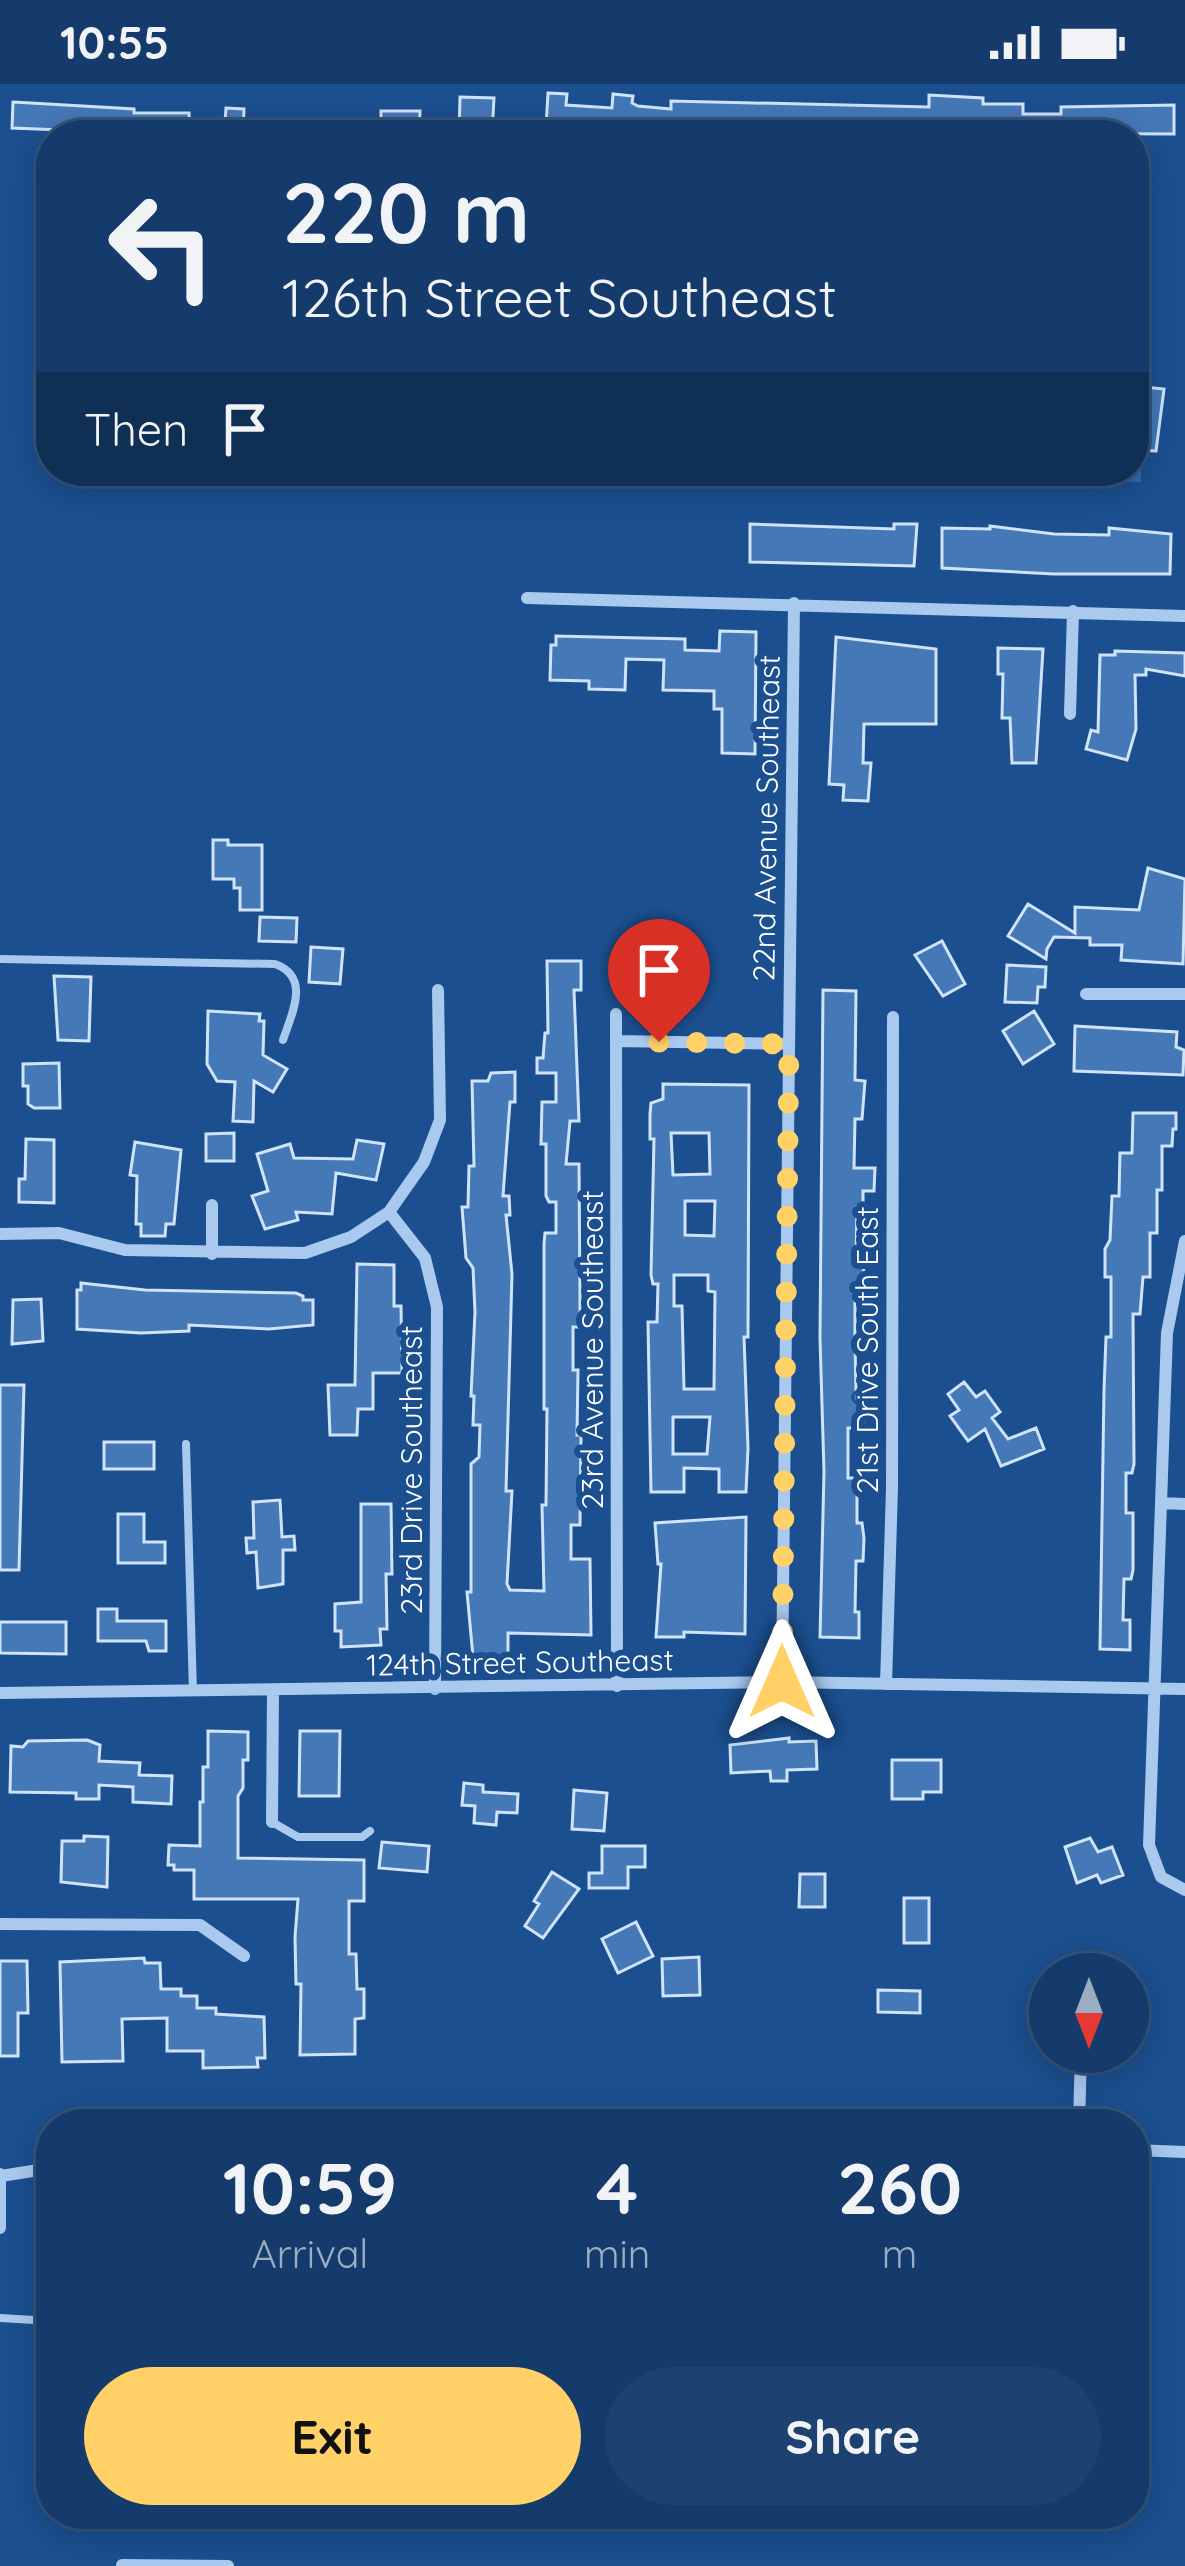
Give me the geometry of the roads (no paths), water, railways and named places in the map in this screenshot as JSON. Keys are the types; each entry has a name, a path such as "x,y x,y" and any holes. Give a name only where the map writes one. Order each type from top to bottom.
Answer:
{"street":[{"path":"527,598 1185,616"},
{"name":"22nd Avenue Southeast","path":"782,1682 794,603"},
{"path":"1070,714 1073,611"},
{"path":"0,1234 58,1233 124,1250 212,1254 305,1252 351,1238 389,1212 424,1162 440,1120 438,990"},
{"path":"1086,994 1185,994"},
{"name":"23rd Avenue Southeast","path":"616,1014 617,1686"},
{"name":"21st Drive South East","path":"886,1684 892,1488 893,1017"},
{"path":"616,1041 789,1044"},
{"path":"212,1204 212,1254"},
{"name":"23rd Drive Southeast","path":"389,1212 425,1258 437,1307 435,1689"},
{"path":"1185,1241 1167,1333 1149,1845 1161,1877 1185,1890"},
{"path":"1161,1503 1185,1504"},
{"name":"124th Street Southeast","path":"0,1693 782,1682 1185,1690"},
{"path":"272,1822 273,1691"},
{"path":"0,1924 200,1924 244,1956"},
{"path":"1079,2109 1080,2073"},
{"path":"1149,2151 1185,2152"},
{"path":"0,2228 1,2175 36,2170"},
{"path":"122,2565 228,2566"}],"lane":[{"path":"0,959 275,964 287,968 297,984 283,1040"},
{"path":"186,1444 193,1692"},
{"path":"272,1822 298,1837 362,1837 370,1832"},
{"path":"0,2318 36,2319"}]}
